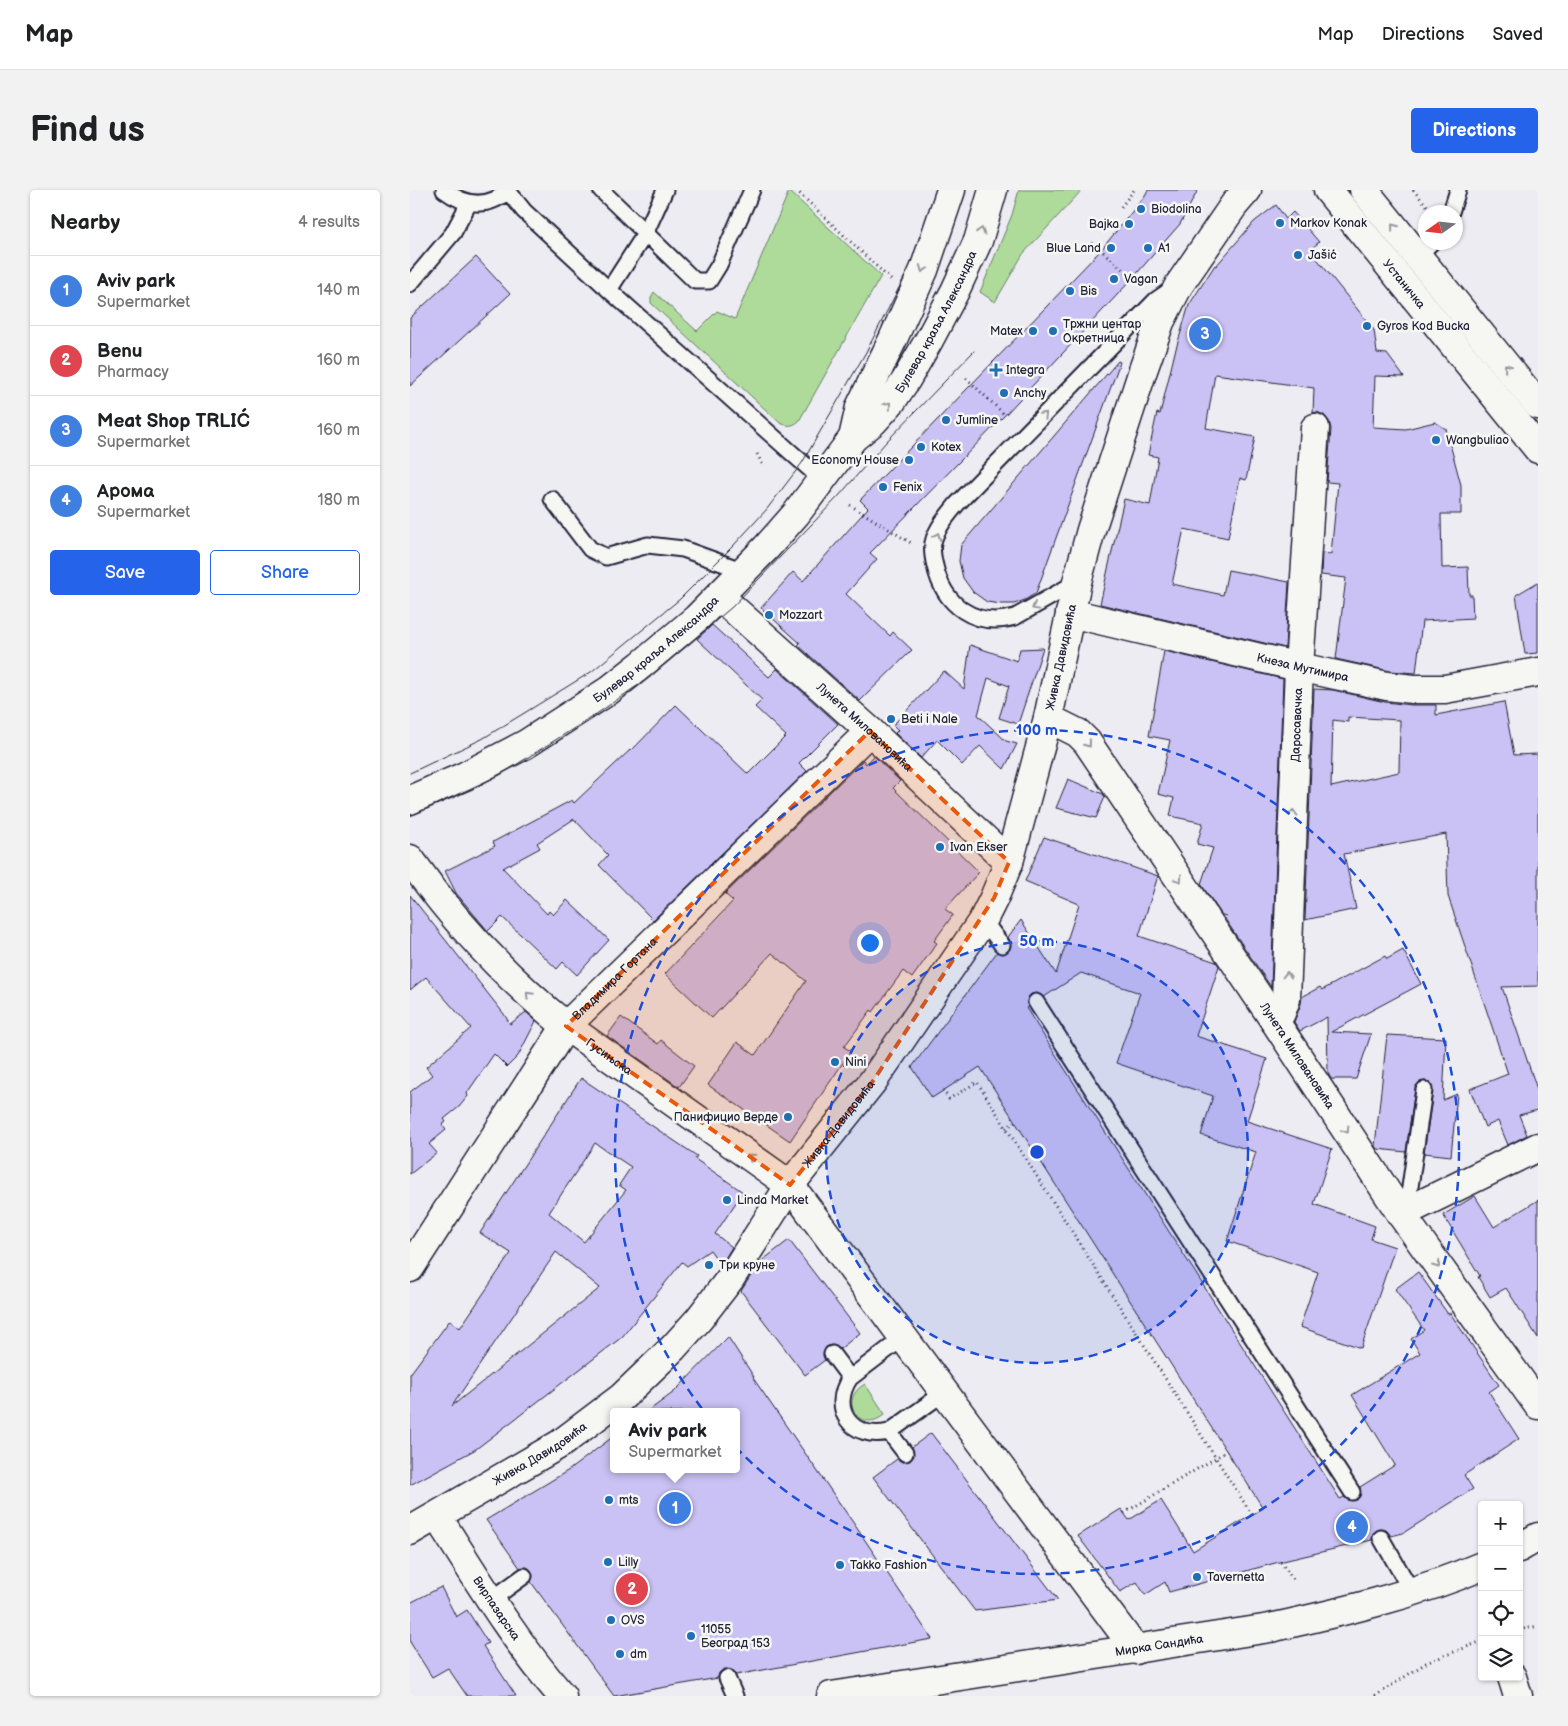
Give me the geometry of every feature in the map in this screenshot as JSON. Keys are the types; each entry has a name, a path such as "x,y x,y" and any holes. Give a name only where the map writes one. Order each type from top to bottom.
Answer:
{"street":[{"name":"Булевар краља Александра","path":"853,438 860,407 924,270 950,190"},
{"name":"Булевар краља Александра","path":"410,800 465,776 526,744 557,725 634,670 689,624 744,571 796,514 853,438 868,427 892,401 929,340 955,291 978,241 993,190"},
{"name":"Живка Давидовића","path":"410,1531 560,1444 621,1398 645,1376 699,1319 720,1292 790,1185 873,1082 983,920 1009,862 1048,718 1077,582 1091,530 1160,322 1179,285 1234,205 1247,190"},
{"name":"Устаничка","path":"1328,190 1538,449"},
{"path":"1364,190 1418,243"},
{"path":"1425,250 1538,405"},
{"name":"Даросавачка","path":"1274,1020 1281,1013 1286,999 1299,667 1315,428"},
{"name":"Лунета Миловановића","path":"719,596 870,731 1009,862"},
{"name":"Кнеза Мутимира","path":"1070,613 1387,686 1413,689 1455,688 1538,672"},
{"name":"Лунета Миловановића","path":"1048,718 1078,733 1087,742 1274,1020 1538,1404"},
{"name":"Владимира Гортана","path":"410,1268 566,1026 870,731"},
{"name":"Гусињска","path":"410,859 458,921 533,999 566,1026 790,1185 1136,1650"},
{"path":"1406,1212 1538,1147"},
{"name":"Вирпазарска","path":"437,1516 491,1600 541,1672 562,1696"},
{"path":"1522,1546 1538,1537"},
{"name":"Мирка Сандића","path":"830,1696 1270,1628 1341,1612 1478,1571"},
{"path":"1513,1681 1518,1696"}],"lane":[{"path":"444,190 456,198 469,203 483,203 496,199 508,191 524,211 609,290 822,480"},
{"path":"601,190 695,281 709,281 719,265 752,190"},
{"path":"609,290 645,234 665,190"},
{"path":"1453,205 1458,190"},
{"path":"410,284 453,233 469,203"},
{"name":"Живка Давидовића","path":"1077,582 1016,617 1004,620 976,618 957,608 945,590 937,574 933,557 933,540 957,504 1156,300 1179,285"},
{"path":"552,499 590,549 606,557 648,545 683,549 744,571"},
{"path":"983,920 1002,945"},
{"path":"1036,1002 1352,1492"},
{"path":"1406,1212 1424,1090"},
{"path":"904,1337 850,1378 842,1394 844,1413 848,1422 867,1434 889,1432 945,1392"},
{"path":"832,1354 850,1378"},
{"path":"889,1432 905,1453"},
{"path":"1381,1538 1412,1592"},
{"path":"491,1600 524,1576"},
{"path":"727,1678 735,1696"}],"path":[{"path":"796,190 893,282"},
{"path":"1120,207 1134,190"},
{"path":"1413,190 1426,205"},
{"path":"1091,243 1132,278"},
{"path":"966,378 1005,415"},
{"path":"850,505 933,557"},
{"path":"943,1090 949,1099 977,1082 1252,1516"},
{"path":"1006,1128 1015,1122"},
{"path":"1124,1514 1227,1451"},
{"path":"1281,1562 1294,1581"},
{"path":"1523,1629 1538,1626"},
{"path":"1375,1696 1426,1663 1478,1643"}],"highlighted area":[{"path":"870,731 1009,862 994,898 873,1081 790,1185 566,1026"}],"green space":[{"path":"1019,190 1082,190 1023,254 995,302 980,292 1012,215"},
{"path":"789,191 881,276 799,421 794,424 785,425 780,423 651,303 651,298 654,292 697,331 717,311 735,319"},
{"path":"865,1384 885,1414 876,1420 868,1421 860,1418 852,1406 857,1391"}],"building":[{"name":"Тржни центар Окретница","path":"1148,190 1198,190 1180,224 1132,279 1005,415 870,553 877,559 846,594 890,636 893,632 912,650 860,701 798,645 800,643 761,608 793,572 803,581 868,508 860,500 1101,250"},
{"path":"1276,205 1286,219 1293,212 1319,242 1310,250 1374,330 1377,353 1387,354 1404,377 1375,376 1373,427 1406,429 1435,422 1446,429 1461,485 1461,514 1441,514 1442,568 1468,567 1469,595 1472,595 1473,618 1422,621 1416,673 1390,671 1336,659 1346,578 1321,575 1322,553 1331,554 1338,483 1327,482 1331,429 1329,421 1324,415 1317,412 1313,413 1314,388 1215,374 1206,428 1255,437 1246,480 1240,478 1228,538 1184,529 1172,584 1223,595 1228,570 1289,582 1285,648 1100,604 1124,499 1150,505 1158,457 1148,455 1157,413 1160,414 1189,305 1215,265 1254,222"},
{"path":"476,257 510,294 410,386 410,318"},
{"path":"1118,361 1120,362 1036,593 1014,604 987,602 973,592 963,578 959,561 961,545"},
{"path":"1538,582 1538,653 1525,654 1516,595"},
{"path":"712,625 769,677 777,669 838,724 799,763 807,771 653,920 599,865 608,855 574,819 537,843 540,848 503,868 547,914 549,911 553,915 567,900 609,940 577,975 563,962 557,969 502,917 488,931 456,893 445,871 495,846 493,842 572,800 574,803 631,751 676,705 748,774 786,736 755,707 762,700 697,639"},
{"path":"970,645 1017,661 1020,649 1043,648 1018,724 999,718 1009,686 988,678 978,715 1006,741 1017,744 1004,769 980,746 962,765 937,740 921,758 895,733 898,730 893,725 944,671 964,689"},
{"path":"1164,651 1283,679 1271,987 1225,919 1226,916 1222,915 1201,884 1213,848 1197,844 1203,823 1170,816 1174,798 1158,794 1170,740 1149,736"},
{"path":"1314,689 1333,690 1385,702 1436,705 1436,715 1504,702 1514,755 1538,754 1538,986 1502,987 1538,1092 1538,1110 1519,1115 1527,1135 1508,1145 1498,1121 1485,1127 1470,1089 1508,1074 1448,896 1446,834 1344,854 1356,909 1305,920","holes":["1348,717 1400,720 1399,772 1331,787 1333,720 1348,722"]},
{"path":"874,756 900,781 893,788 979,872 945,909 953,915 934,941 937,943 912,978 903,971 844,1047 851,1051 790,1141 708,1085 737,1042 755,1055 806,981 772,953 712,1018 665,974 733,901 725,894 863,760 866,764"},
{"path":"1068,779 1103,794 1105,797 1096,818 1056,808"},
{"path":"1044,837 1158,876 1139,936 1216,962 1219,966 1196,1036 1267,1059 1247,1121 1332,1149 1314,1204 1375,1226 1371,1239 1395,1247 1361,1348 1300,1327 1318,1272 1227,1241 1256,1152 1201,1135 1213,1096 1116,1063 1140,993 1081,973 1044,997 1036,993 1028,997 1028,1007 1026,1008 1340,1499 1344,1497 1348,1500 1357,1500 1360,1496 1360,1487 1395,1465 1352,1395 1420,1353 1411,1339 1424,1330 1395,1289 1418,1272 1448,1314 1450,1313 1499,1385 1489,1392 1519,1439 1464,1475 1473,1489 1403,1533 1391,1536 1386,1530 1381,1529 1373,1533 1372,1540 1279,1562 1169,1592 1165,1582 1145,1595 1137,1582 1120,1592 1078,1536 1121,1509 1129,1520 1161,1500 1193,1551 1263,1508 980,1067 932,1098 912,1067 997,952 1004,954 1010,949 1011,943 1008,937 1021,920 1056,974 1079,904 1025,881"},
{"path":"410,895 510,1024 526,1012 536,1021 518,1056 507,1067 494,1054 467,1093 468,1096 459,1107 444,1119 446,1122 442,1125 446,1130 429,1144 437,1153 410,1174 410,1092 432,1075 426,1067 471,1028 426,977 410,990"},
{"path":"1403,950 1421,984 1331,1032 1371,1034 1356,1079 1331,1079 1328,1073 1327,1017 1300,1031 1294,1022 1302,997 1320,987 1322,990 1385,956 1387,959"},
{"path":"621,1017 658,1044 661,1040 694,1066 679,1087 607,1036"},
{"path":"1387,1035 1446,1038 1443,1100 1457,1094 1451,1156 1424,1153 1433,1091 1430,1083 1425,1081 1420,1082 1415,1088 1406,1152 1377,1149 1375,1146"},
{"path":"581,1078 697,1156 695,1159 743,1192 715,1234 732,1247 721,1265 710,1250 687,1266 682,1262 622,1337 476,1449 410,1485 410,1374 450,1320 460,1328 511,1253 480,1233","holes":["595,1143 631,1167 619,1185 626,1190 584,1242 549,1213","556,1252 600,1288 452,1406"]},
{"path":"1475,1196 1494,1227 1538,1200 1538,1338 1506,1288 1490,1297 1478,1277 1480,1276 1443,1215"},
{"path":"789,1240 860,1333 840,1349 831,1345 826,1347 823,1355 825,1360 805,1375 741,1291 759,1263"},
{"path":"728,1337 753,1378 932,1639 736,1675 732,1670 724,1669 719,1673 718,1678 614,1696 531,1582 533,1576 531,1570 527,1567 520,1568 486,1520 569,1470 610,1439 610,1473 740,1473 740,1408 652,1408 674,1392"},
{"path":"931,1433 1058,1600 975,1611 873,1477 897,1459 902,1462 910,1461 914,1456 912,1447"},
{"path":"441,1587 456,1617 467,1610 488,1643 483,1646 516,1696 467,1696 448,1668 432,1677 410,1642 410,1603"}],"tram line":[{"path":"410,773 482,739 591,672 680,599 734,545 767,509 802,463 866,352 905,276"},
{"path":"410,816 500,775 595,715 644,681 732,607 974,351"}],"place":[{"name":"Biodolina","path":"1141,209"},
{"name":"Markov Konak","path":"1280,223"},
{"name":"Bajka","path":"1129,224"},
{"name":"Blue Land","path":"1111,248"},
{"name":"A1","path":"1148,248"},
{"name":"Jašić","path":"1298,255"},
{"name":"Vagan","path":"1114,279"},
{"name":"Bis","path":"1070,291"},
{"name":"Gyros Kod Bucka","path":"1367,326"},
{"name":"Matex","path":"1033,331"},
{"name":"Тржни центар Окретница","path":"1053,331"},
{"name":"Meat Shop TRLIĆ","path":"1205,334"},
{"name":"Integra","path":"996,370"},
{"name":"Anchy","path":"1004,393"},
{"name":"Jumline","path":"946,420"},
{"name":"Wangbuliao","path":"1436,440"},
{"name":"Kotex","path":"921,447"},
{"name":"Economy House","path":"909,460"},
{"name":"Fenix","path":"883,487"},
{"name":"Mozzart","path":"769,615"},
{"name":"Beti i Nale","path":"891,719"},
{"name":"Ivan Ekser","path":"940,847"},
{"name":"Nini","path":"835,1062"},
{"name":"Панифицио Верде","path":"788,1117"},
{"name":"Linda Market","path":"727,1200"},
{"name":"Три круне","path":"709,1265"},
{"name":"mts","path":"609,1500"},
{"name":"Aviv park","path":"675,1508"},
{"name":"Арома","path":"1352,1527"},
{"name":"Lilly","path":"608,1562"},
{"name":"Takko Fashion","path":"840,1565"},
{"name":"Tavernetta","path":"1197,1577"},
{"name":"Benu","path":"632,1589"},
{"name":"OVS","path":"611,1620"},
{"name":"11055 Београд 153","path":"691,1636"},
{"name":"dm","path":"620,1654"}]}
